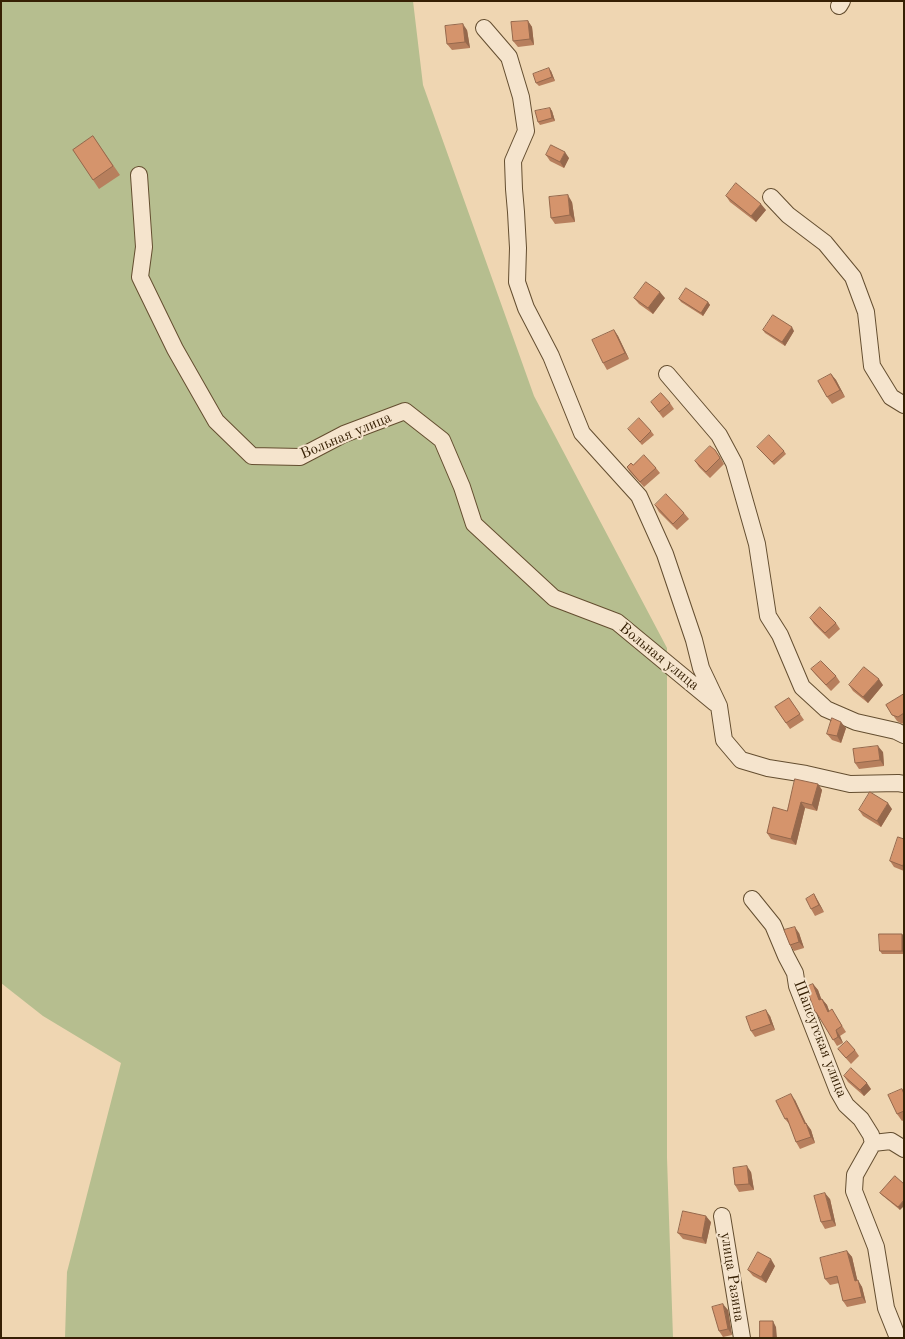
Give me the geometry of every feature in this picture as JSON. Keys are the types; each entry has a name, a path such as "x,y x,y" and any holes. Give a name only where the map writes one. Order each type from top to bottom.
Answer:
{"street":[{"name":"Вольная улица","path":"484,28 510,57 521,97 526,131 513,161 518,248 517,282 526,308 551,356 582,433 639,496 665,554 694,640 701,668 719,706 724,740 741,760 768,768 806,774 850,784 904,784"},
{"name":"Вольная улица","path":"139,176 144,247 140,277 175,348 216,421 252,456 300,457 344,434 405,411 442,440 462,487 474,524 554,598 617,622 719,706"},
{"path":"771,197 788,215 825,244 853,277 866,312 872,366 891,397 904,405"},
{"path":"667,374 719,434 734,463 757,544 768,616 780,635 802,687 826,709 856,722 896,731 904,735"},
{"name":"Шапсугская улица","path":"752,900 773,925 795,973 797,986 838,1091 846,1105 861,1118 871,1135 873,1143"},
{"path":"898,1338 886,1308 876,1247 854,1191 855,1175 873,1143 891,1141 904,1149"},
{"name":"улица Разина","path":"722,1216 742,1338"}],"green space":[{"path":"1,1 413,1 423,85 534,396 667,648 667,1158 673,1338 65,1338 67,1272 121,1063 43,1016 1,983"}],"building":[{"path":"528,21 530,39 513,41 511,22"},
{"path":"463,24 465,42 447,44 445,26"},
{"path":"549,68 552,77 536,83 533,74"},
{"path":"550,108 552,118 538,122 535,111"},
{"path":"93,136 113,166 93,180 73,150"},
{"path":"551,145 565,152 560,162 546,155"},
{"path":"736,183 761,204 751,216 726,196"},
{"path":"568,195 570,215 551,218 549,197"},
{"path":"646,282 660,292 648,308 634,298"},
{"path":"686,288 708,302 701,313 679,299"},
{"path":"773,315 792,327 782,342 763,330"},
{"path":"614,330 625,353 603,363 592,340"},
{"path":"831,374 840,390 827,397 818,381"},
{"path":"661,393 670,403 659,412 651,402"},
{"path":"639,418 651,431 640,442 628,429"},
{"path":"769,435 784,451 772,462 757,447"},
{"path":"710,446 715,450 720,458 706,472 695,461"},
{"path":"644,455 656,468 640,482 627,467 631,463 633,465"},
{"path":"666,494 684,513 673,524 655,505"},
{"path":"820,607 836,623 825,633 810,618"},
{"path":"821,661 836,676 826,685 811,669"},
{"path":"864,667 879,679 863,697 849,685"},
{"path":"904,694 904,713 898,717 892,715 886,705"},
{"path":"789,698 800,714 786,723 775,707"},
{"path":"832,718 841,722 837,736 827,734"},
{"path":"878,746 880,760 855,763 853,749"},
{"path":"795,779 818,784 812,805 801,802 791,839 767,833 773,807 787,811"},
{"path":"870,792 888,803 877,821 859,810"},
{"path":"898,837 904,839 903,866 890,861"},
{"path":"814,894 819,905 811,909 806,899"},
{"path":"795,927 799,942 790,945 784,930"},
{"path":"879,934 902,934 902,951 880,951"},
{"path":"813,984 819,1000 822,999 828,1012 832,1009 842,1026 836,1030 838,1037 833,1040 815,1012 806,987"},
{"path":"766,1010 771,1024 751,1031 746,1017"},
{"path":"847,1041 855,1050 846,1058 838,1049"},
{"path":"851,1068 867,1083 860,1090 844,1076"},
{"path":"902,1089 904,1094 904,1111 897,1114 888,1095"},
{"path":"791,1094 805,1124 806,1123 811,1137 796,1142 787,1118 785,1119 776,1101"},
{"path":"747,1166 749,1184 735,1185 733,1168"},
{"path":"895,1176 904,1184 904,1200 898,1207 880,1193"},
{"path":"825,1193 832,1220 821,1222 814,1196"},
{"path":"683,1211 706,1216 702,1238 678,1233"},
{"path":"847,1251 855,1281 858,1280 862,1297 843,1301 837,1276 825,1279 820,1258"},
{"path":"758,1252 771,1259 761,1277 748,1270"},
{"path":"723,1304 728,1329 719,1331 712,1307"},
{"path":"760,1321 773,1321 773,1338 760,1338"}]}
